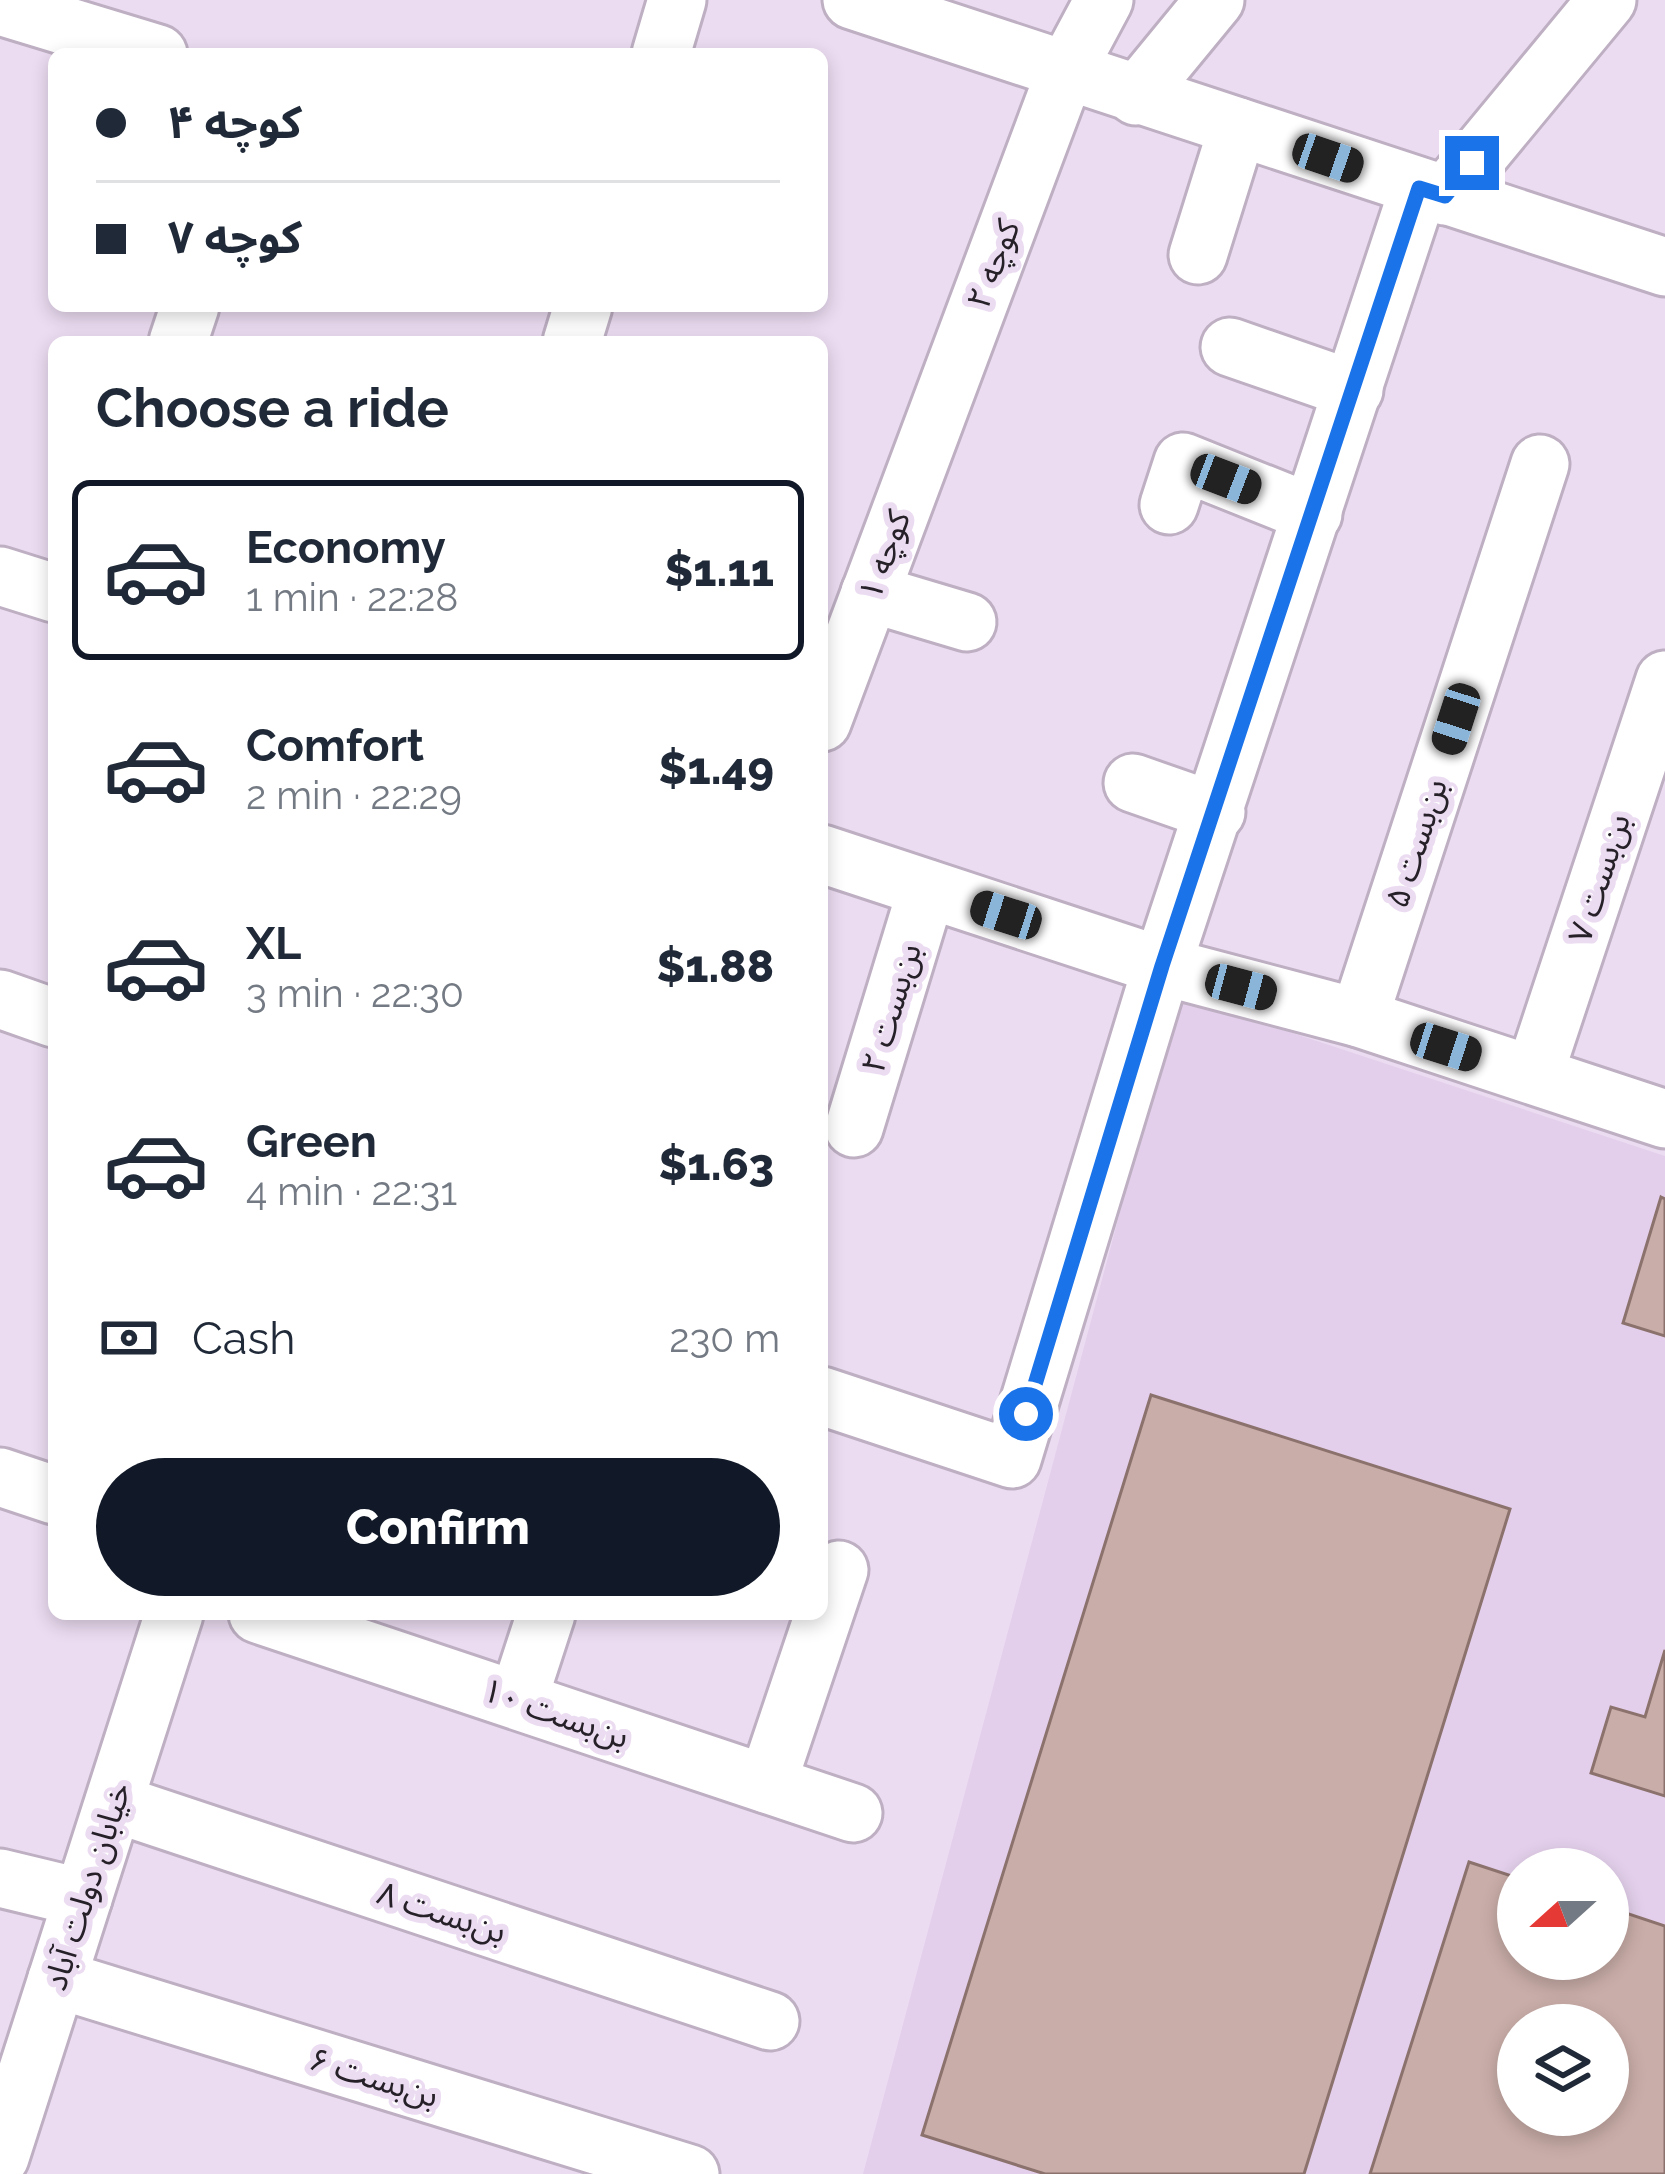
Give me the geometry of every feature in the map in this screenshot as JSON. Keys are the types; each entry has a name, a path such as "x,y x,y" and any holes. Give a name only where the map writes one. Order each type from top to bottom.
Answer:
{"street":[{"path":"663,48 677,0"},
{"path":"852,0 967,19 1065,73 1665,267"},
{"name":"کوچه ۲","path":"921,456 1065,73 1104,0"},
{"path":"1136,96 1215,0"},
{"path":"828,1398 1012,1459 1162,966 1354,390 1432,192 1606,0"},
{"path":"0,7 138,48"},
{"path":"1198,255 1238,127"},
{"path":"1230,347 1354,390"},
{"name":"کوچه ۱","path":"828,706 921,456"},
{"path":"1169,505 1183,462 1313,514"},
{"name":"بن‌بست ۵","path":"1359,1018 1540,464"},
{"path":"0,576 48,591"},
{"path":"870,593 967,622"},
{"name":"بن‌بست ۷","path":"1534,1076 1665,680"},
{"path":"1133,783 1216,812"},
{"path":"828,856 1162,966 1359,1018 1665,1119"},
{"name":"بن‌بست ۲","path":"854,1128 928,889"},
{"path":"0,1000 48,1016"},
{"path":"0,1478 48,1493"},
{"path":"828,1600 838,1570"},
{"name":"خیابان دولت آباد","path":"0,2157 172,1620"},
{"name":"بن‌بست ۱۰","path":"276,1620 853,1813"},
{"path":"518,1700 544,1620"},
{"path":"767,1784 821,1620"},
{"name":"بن‌بست ۸","path":"114,1803 770,2021"},
{"path":"0,1878 83,1898"},
{"name":"بن‌بست ۶","path":"57,1979 690,2174"}],"shaded area":[{"path":"1178,995 1665,1156 1665,2174 863,2174"}],"building":[{"path":"1661,1197 1665,1199 1665,1336 1623,1323"},
{"path":"1151,1395 1510,1509 1304,2174 1045,2174 922,2135"},
{"path":"1665,1650 1665,1796 1591,1773 1611,1707 1645,1717"},
{"path":"1469,1862 1497,1871 1497,1980 1629,1980 1629,1914 1665,1926 1665,2174 1370,2174"}],"route":[{"path":"1026,1414 1162,966 1419,188 1445,196 1472,163"}]}
